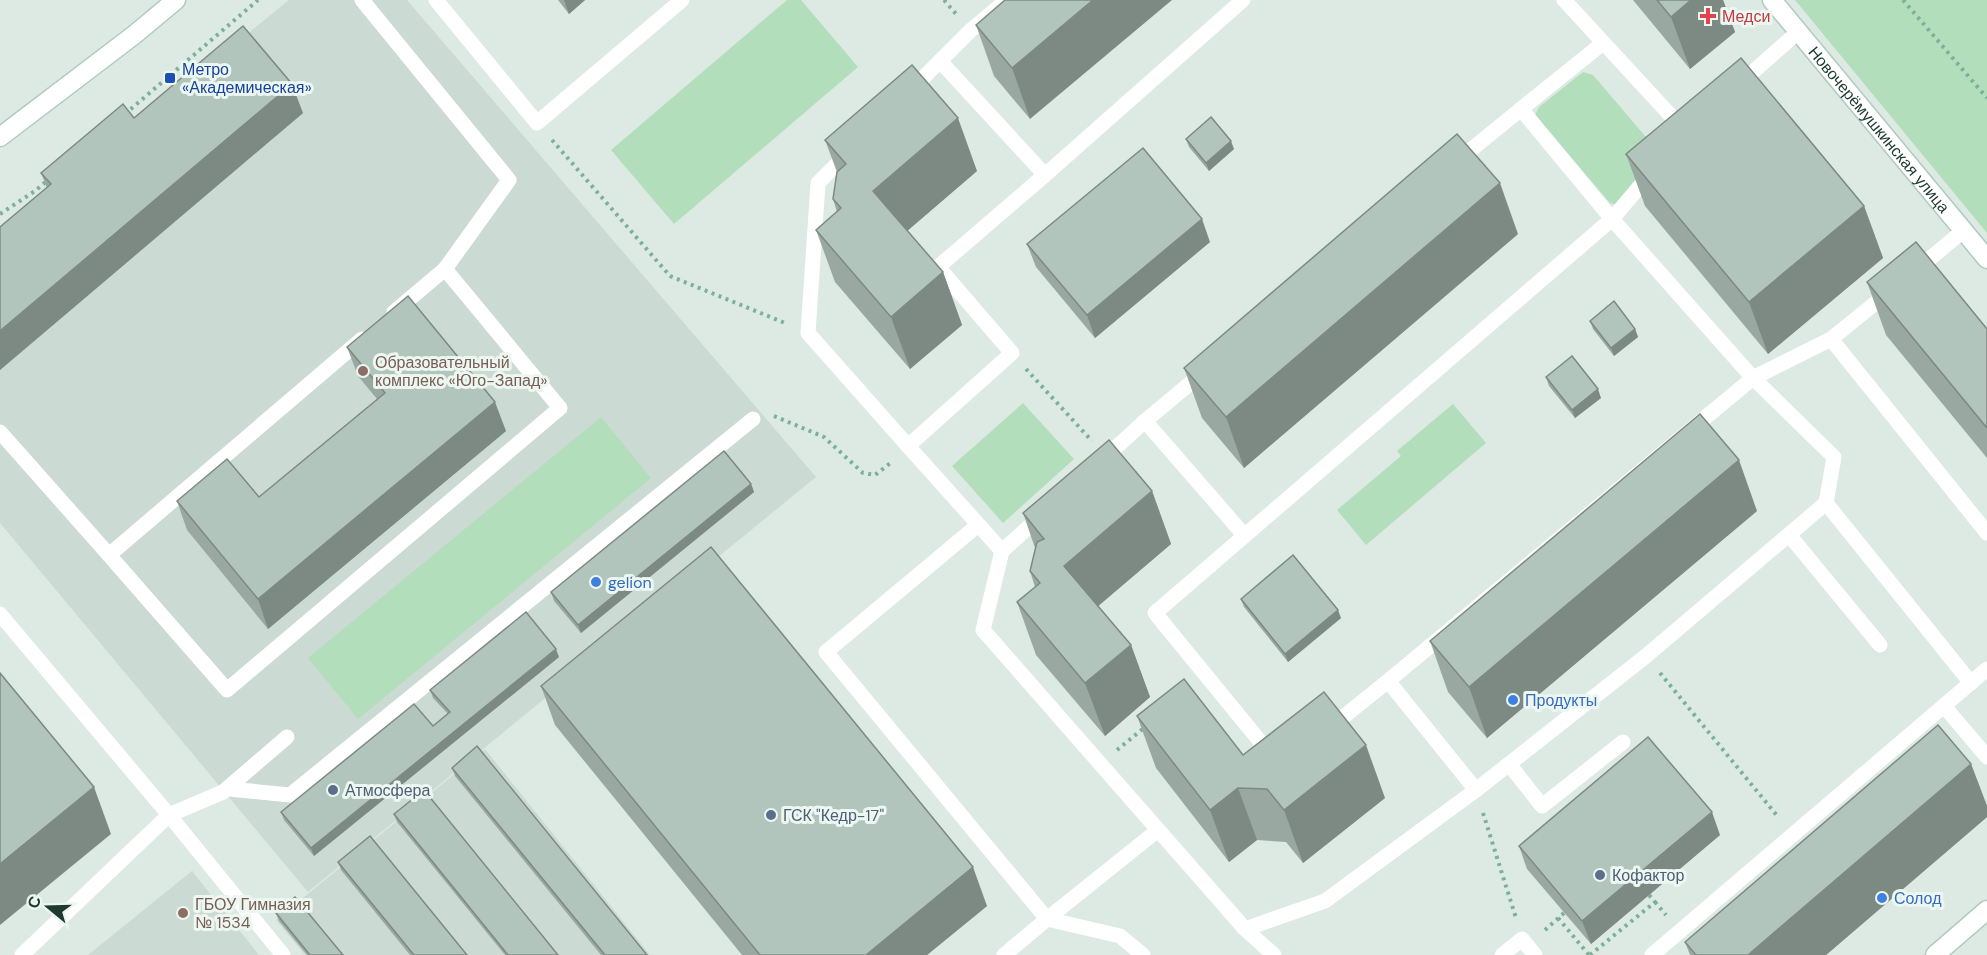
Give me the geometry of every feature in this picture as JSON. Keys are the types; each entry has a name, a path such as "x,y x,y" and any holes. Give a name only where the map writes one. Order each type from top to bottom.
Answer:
{"street":[{"path":"0,137 134,35 176,0"},
{"name":"Новочерёмушкинская улица","path":"1772,0 1987,259"},
{"path":"1935,955 1987,910"}],"lane":[{"path":"109,555 445,269 509,180 362,0"},
{"path":"436,0 537,123 682,0"},
{"path":"899,102 970,31 1007,0"},
{"path":"908,446 1012,353 938,267 1243,0"},
{"path":"1564,0 1686,132"},
{"path":"1727,95 1798,32"},
{"path":"1447,170 1603,43"},
{"path":"940,61 1045,175"},
{"path":"1245,929 1325,901 1509,765 1646,656 1790,536 1826,503 1834,457 1753,378 1612,219 1521,109"},
{"path":"859,142 819,183 808,333 1002,551"},
{"path":"1664,158 1612,219 1155,613 1281,767 1753,378 1831,339 1964,231"},
{"path":"0,432 227,690 560,408 445,269"},
{"path":"1831,339 1987,533"},
{"path":"1089,472 1218,360"},
{"path":"229,789 290,795 753,419"},
{"path":"1145,421 1244,534"},
{"path":"1826,503 1971,683"},
{"path":"1054,504 1002,551 983,630 1245,929 1274,955"},
{"path":"978,525 826,652 1047,920 1120,936 1143,955"},
{"path":"1790,536 1880,645"},
{"path":"0,614 283,955"},
{"path":"1652,955 1987,669"},
{"path":"1388,681 1476,790"},
{"path":"1944,706 1987,757"},
{"path":"22,955 169,815 229,789 287,737"},
{"path":"1509,765 1542,807 1623,742"},
{"path":"1004,955 1158,830"},
{"path":"1502,955 1522,939 1535,955"}],"path":[{"path":"124,115 258,0"},
{"path":"1903,0 1987,98"},
{"path":"564,154 670,276 808,333"},
{"path":"0,214 53,176"},
{"path":"1012,353 1106,457"},
{"path":"753,419 774,416 824,437 863,473 875,475 889,464"},
{"path":"1646,656 1792,835"},
{"path":"1101,764 1145,727"},
{"path":"1476,790 1522,939"},
{"path":"1558,918 1589,955 1655,902 1649,895"}],"shaded area":[{"name":"Образовательный комплекс «Юго-Запад»","path":"289,0 407,0 816,477 308,892 0,523 0,265 241,39"},
{"path":"485,749 650,955 305,955 276,920"},
{"name":"ГБОУ Гимназия № 1534","path":"192,871 259,955 88,955"}],"green space":[{"path":"787,0 801,0 858,67 674,224 611,150"},
{"path":"1795,0 1987,0 1987,233"},
{"path":"1583,72 1593,75 1657,150 1618,205 1610,203 1535,115 1539,107"},
{"path":"1023,403 1074,459 1003,523 952,466"},
{"path":"1453,404 1486,443 1366,545 1337,510 1401,456 1397,451"},
{"path":"601,417 651,478 358,719 308,658"}],"building":[{"path":"1005,0 1093,0 1012,68 976,25"},
{"path":"1657,0 1691,0 1671,17"},
{"path":"243,26 292,84 0,331 0,227 51,184 41,173 123,104 134,118"},
{"path":"1741,58 1864,206 1749,302 1626,154"},
{"path":"912,65 958,118 873,191 943,272 891,317 816,230 841,208 833,199 837,172 846,164 825,140"},
{"path":"1211,117 1231,141 1206,163 1186,139"},
{"path":"1457,134 1500,183 1226,417 1184,368"},
{"path":"1143,148 1202,219 1087,315 1027,244"},
{"path":"1916,242 1987,329 1987,428 1867,282"},
{"path":"408,296 495,402 258,599 177,501 227,459 259,497 385,393 347,347"},
{"path":"1614,301 1635,329 1611,348 1590,321"},
{"path":"1572,356 1598,389 1572,410 1546,377"},
{"path":"1700,414 1739,460 1469,687 1430,641"},
{"path":"1109,440 1152,491 1064,566 1131,645 1085,683 1017,602 1040,583 1030,571 1037,542 1044,539 1023,513"},
{"path":"724,451 751,484 578,625 551,592"},
{"name":"ГСК \"Кедр-17\"","path":"711,547 973,867 866,955 760,955 541,686"},
{"path":"1293,555 1338,610 1285,654 1241,599"},
{"path":"526,612 556,649 311,848 281,812 414,704 433,726 450,712 430,690"},
{"path":"0,673 94,787 0,864"},
{"path":"1184,679 1243,755 1324,692 1366,745 1284,810 1267,789 1238,788 1210,810 1137,716"},
{"path":"1938,725 1971,764 1748,955 1696,955 1685,942"},
{"path":"1648,737 1712,812 1582,921 1519,846"},
{"path":"477,746 647,955 605,955 452,768"},
{"path":"424,790 558,955 508,955 394,814"},
{"path":"370,836 467,955 414,955 338,862"},
{"path":"295,897 343,955 310,955 276,913"}],"place":[{"name":"Медси","path":"1708,16"},
{"name":"Метро «Академическая»","path":"170,78"},
{"name":"Образовательный комплекс «Юго-Запад»","path":"363,371"},
{"name":"gelion","path":"596,582"},
{"name":"Продукты","path":"1513,700"},
{"name":"Атмосфера","path":"333,790"},
{"name":"ГСК \"Кедр-17\"","path":"771,815"},
{"name":"Кофактор","path":"1600,875"},
{"name":"Солод","path":"1882,898"},
{"name":"ГБОУ Гимназия № 1534","path":"183,913"}]}
